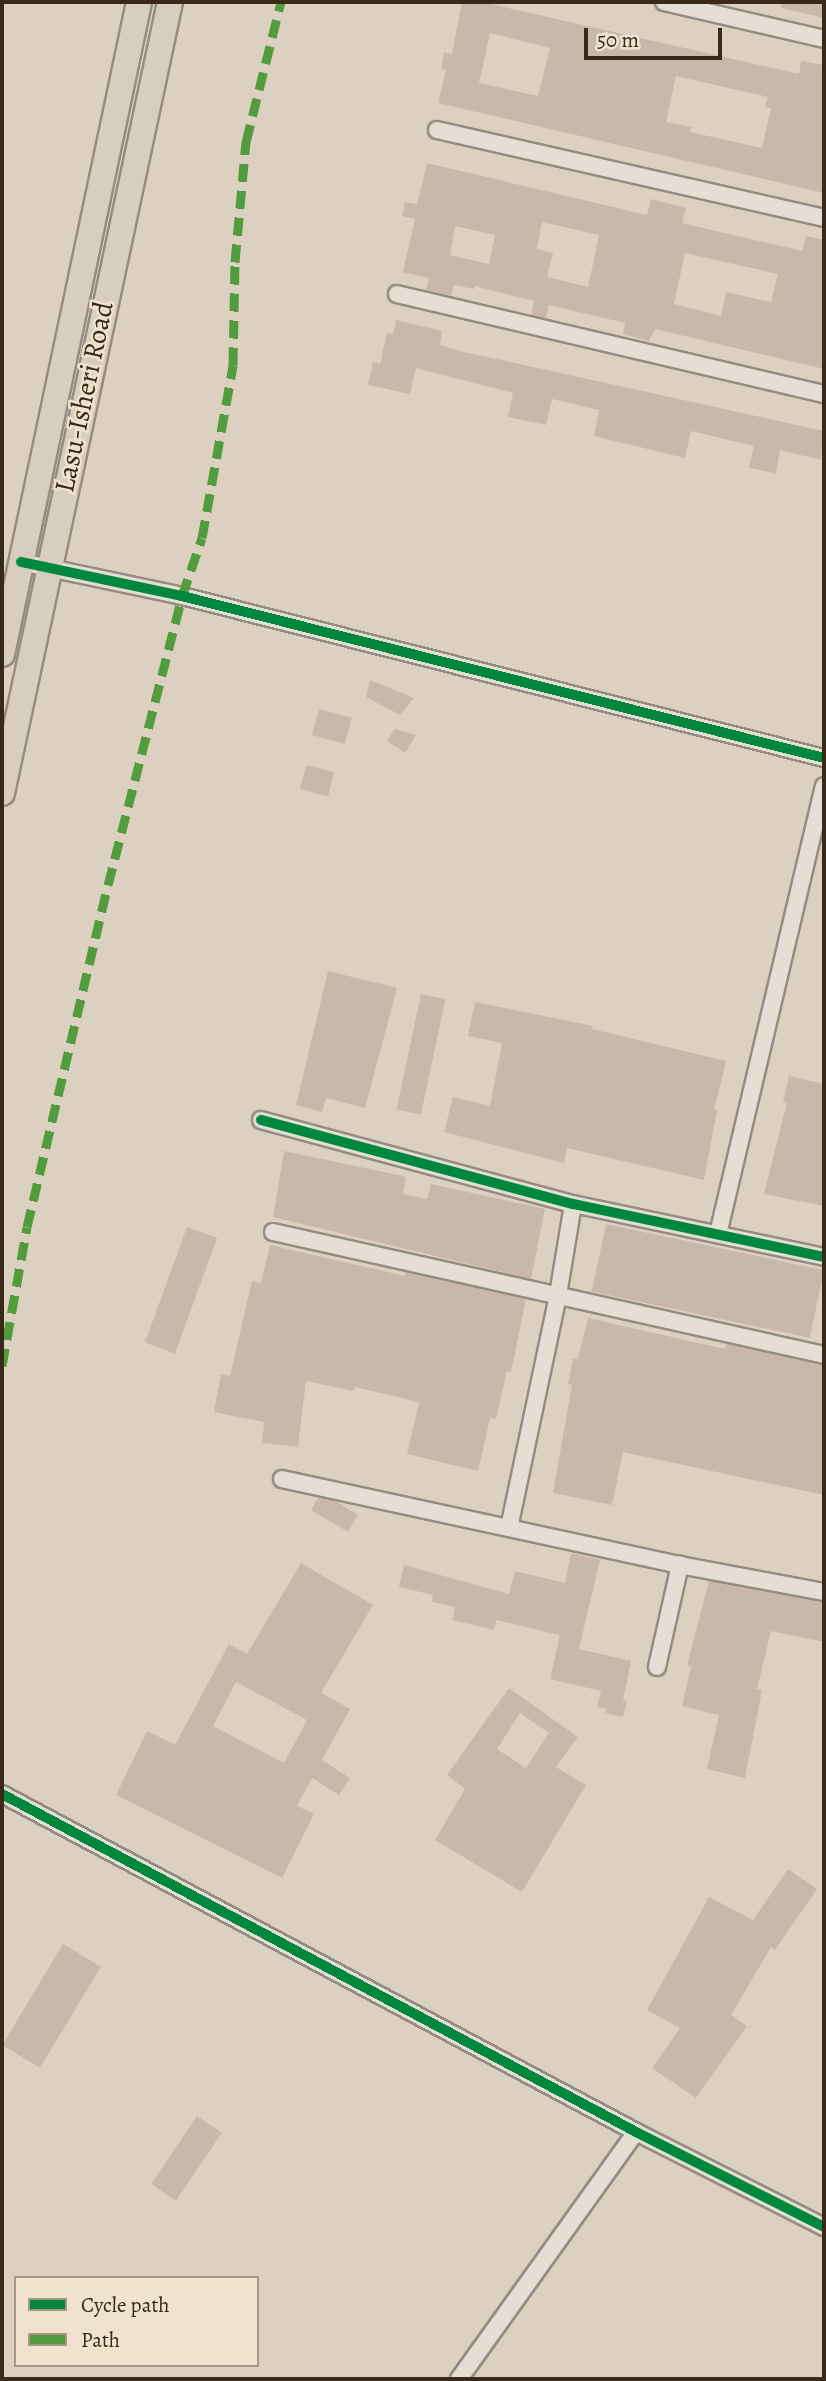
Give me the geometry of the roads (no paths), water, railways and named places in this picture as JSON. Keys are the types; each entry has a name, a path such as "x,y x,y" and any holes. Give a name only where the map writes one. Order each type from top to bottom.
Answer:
{"main road":[{"name":"Lasu-Isheri Road","path":"2,654 77,311 91,230 139,2"},
{"name":"Lasu-Isheri Road","path":"2,793 48,565 170,2"}],"street":[{"path":"664,2 824,39"},
{"path":"437,130 824,218"},
{"path":"397,294 824,394"},
{"path":"21,562 48,565 356,639 824,758"},
{"path":"718,1234 824,786"},
{"path":"261,1120 573,1204 824,1256"},
{"path":"509,1528 558,1295 573,1204"},
{"path":"273,1233 824,1355"},
{"path":"282,1479 680,1565 824,1592"},
{"path":"657,1667 680,1565"},
{"path":"2,1794 636,2132 824,2227"},
{"path":"459,2379 636,2132"}]}
